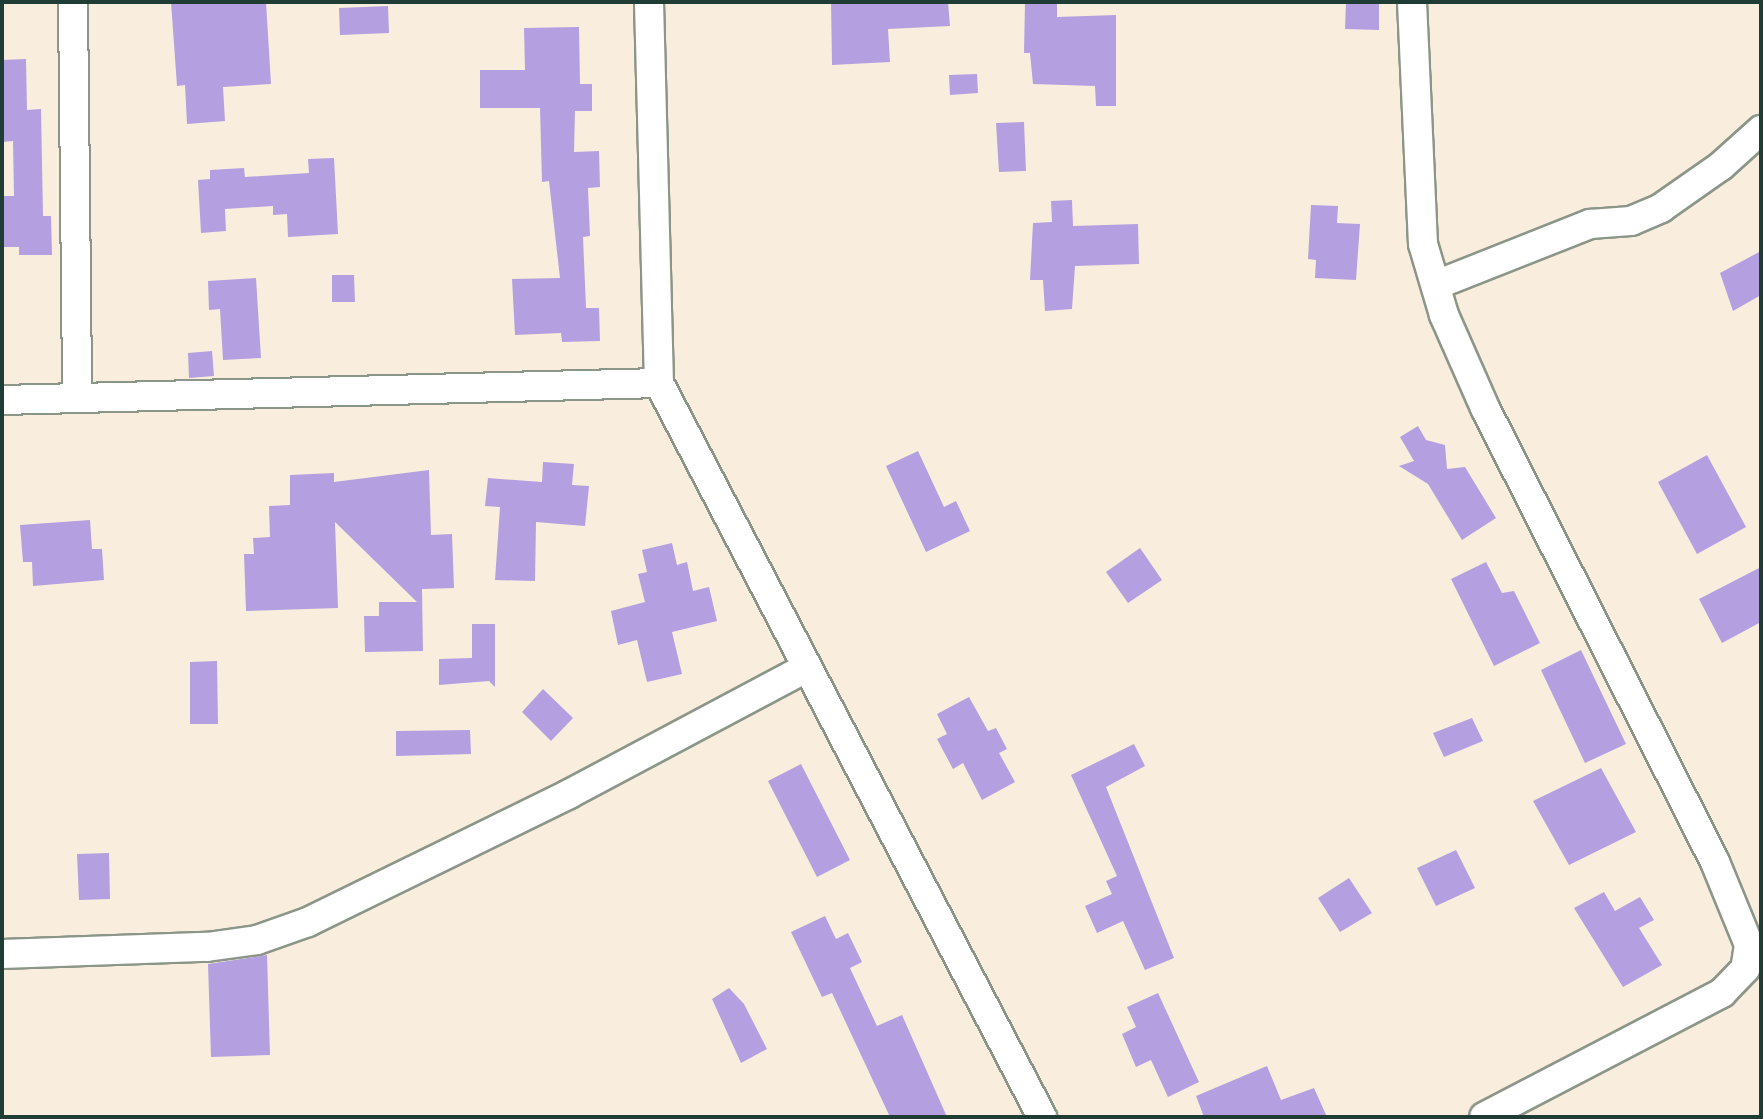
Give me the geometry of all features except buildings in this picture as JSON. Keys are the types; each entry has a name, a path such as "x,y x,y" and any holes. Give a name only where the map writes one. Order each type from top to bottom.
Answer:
{"street":[{"path":"73,2 77,397"},
{"path":"649,2 659,383 1042,1117"},
{"path":"1412,2 1423,244 1436,285 1485,408 1715,862 1749,945 1745,969 1722,993 1484,1117"},
{"path":"1436,285 1590,224 1631,221 1661,208 1721,166 1761,130"},
{"path":"2,400 659,383"},
{"path":"2,954 207,947 257,940 295,927 529,814 806,668"}]}
